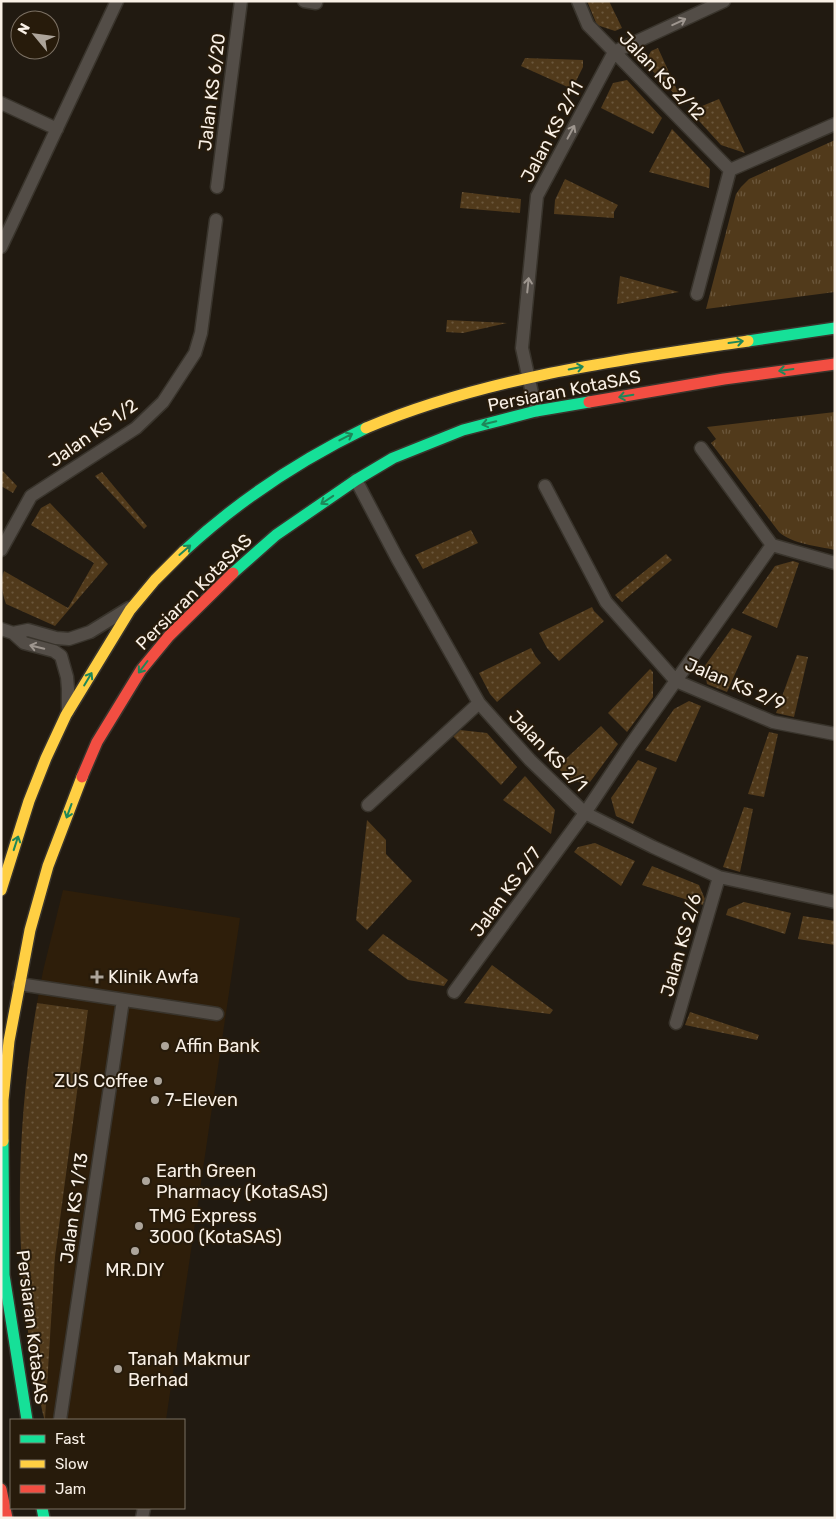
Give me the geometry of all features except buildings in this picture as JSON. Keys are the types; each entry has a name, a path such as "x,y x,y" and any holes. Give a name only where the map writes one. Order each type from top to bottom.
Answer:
{"main road":[{"name":"Persiaran KotaSAS","path":"1,890 32,795 49,752 68,713 133,605 176,558 255,492 310,456 364,428 418,407 473,391 528,377 702,347 835,328"},
{"name":"Persiaran KotaSAS","path":"27,1419 4,1275 4,1100 9,1041 35,909 48,866 97,742 141,670 169,636 222,583 276,535 356,480 393,458 463,430 536,411 724,379 835,364"},
{"path":"1,1489 7,1518"}],"street":[{"path":"1,247 118,1"},
{"name":"Jalan KS 6/20","path":"217,187 241,1"},
{"name":"Jalan KS 2/12","path":"578,1 588,25 730,170"},
{"path":"614,52 724,1"},
{"name":"Jalan KS 2/11","path":"536,411 522,348 537,196 614,52"},
{"path":"1,103 57,129"},
{"path":"697,294 730,170 835,124"},
{"name":"Jalan KS 1/2","path":"1,550 31,496 136,428 163,402 195,353 201,333 216,220"},
{"path":"701,448 772,546 835,563"},
{"name":"Jalan KS 2/1","path":"356,480 397,558 479,703 530,760 585,813 653,847 719,876 835,902"},
{"name":"Jalan KS 2/9","path":"545,486 606,602 676,681 773,722 835,734"},
{"name":"Jalan KS 2/7","path":"454,992 585,813 629,747 772,546"},
{"path":"7,631 28,630 56,638 69,639 90,632 133,605"},
{"path":"7,631 24,643 54,651 60,656 67,676 68,713"},
{"path":"368,805 479,703"},
{"name":"Jalan KS 2/6","path":"676,1023 719,876"},
{"path":"19,984 217,1014"},
{"name":"Jalan KS 1/13","path":"60,1419 123,1000"}],"shaded area":[{"path":"63,890 240,918 166,1419 45,1419 55,1257 88,1010 37,1003"}],"green space":[{"path":"587,1 609,1 622,28 615,31 597,25"},
{"path":"658,48 683,103 645,63 651,51"},
{"path":"525,58 583,60 583,67 572,89 521,66"},
{"path":"627,80 662,118 653,134 601,108 613,83"},
{"path":"719,99 745,153 721,145 690,111"},
{"path":"672,129 710,169 709,188 649,172"},
{"path":"835,140 835,292 706,309 736,194 741,187 749,179"},
{"path":"565,179 618,205 614,212 614,218 554,214 555,200"},
{"path":"462,192 521,199 520,213 460,208"},
{"path":"620,276 679,292 617,304"},
{"path":"447,320 507,323 463,333 446,332"},
{"path":"835,412 835,550 798,542 779,532 711,443 716,439 707,427"},
{"path":"1,469 17,486 13,493 1,486"},
{"path":"102,472 147,526 144,529 95,476"},
{"path":"50,503 108,564 55,626 6,604 2,583 4,571 68,608 94,563 31,525 41,508"},
{"path":"471,530 478,543 423,569 415,555"},
{"path":"666,554 672,560 622,602 615,595"},
{"path":"793,561 799,563 777,628 742,613 775,566"},
{"path":"592,607 604,621 559,661 547,648 539,633"},
{"path":"732,628 752,636 727,692 707,684 704,667"},
{"path":"531,648 541,663 497,702 490,694 479,673"},
{"path":"797,655 808,657 794,717 776,713"},
{"path":"650,669 653,672 653,697 627,732 608,713"},
{"path":"689,701 701,706 676,762 645,750 674,709"},
{"path":"601,726 618,744 590,782 571,782 557,767"},
{"path":"460,730 487,733 517,767 501,785 453,736"},
{"path":"769,732 778,734 764,797 748,794"},
{"path":"638,760 657,768 633,824 616,816 611,798"},
{"path":"525,776 555,810 551,834 503,800"},
{"path":"744,807 753,809 740,872 723,867"},
{"path":"367,820 386,840 386,854 412,881 367,930 356,920"},
{"path":"595,843 635,861 621,886 574,852 578,847"},
{"path":"652,866 699,885 705,899 703,905 642,885"},
{"path":"744,902 791,913 785,934 726,915 728,909"},
{"path":"803,916 835,921 835,945 798,939"},
{"path":"383,934 448,980 444,986 408,980 368,950"},
{"path":"492,965 553,1010 550,1014 464,1003"},
{"path":"37,1003 88,1010 55,1257 45,1419 30,1346 21,1255 20,1171 22,1129"},
{"path":"690,1012 759,1035 757,1040 685,1025"}],"traffic: fast":[{"path":"748,341 835,328"},
{"path":"233,573 276,535 356,480 393,458 463,430 536,411 589,402"},
{"path":"184,551 226,515 270,483 341,440 366,428"},
{"path":"3,1141 4,1275 27,1419"},
{"path":"42,1509 44,1518"}],"traffic: slow":[{"path":"366,428 412,410 506,383 554,372 748,341"},
{"path":"1,890 29,801 66,715 130,610 155,580 184,551"},
{"path":"3,1141 3,1100 9,1041 30,930 48,866 82,777"}],"traffic: jam":[{"path":"589,402 724,379 835,364"},
{"path":"82,777 97,742 141,670 169,636 233,573"},
{"path":"1,1489 7,1518"}],"place":[{"name":"Klinik Awfa","path":"97,977"},
{"name":"Affin Bank","path":"165,1046"},
{"name":"ZUS Coffee","path":"158,1081"},
{"name":"7-Eleven","path":"155,1100"},
{"name":"Earth Green Pharmacy (KotaSAS)","path":"146,1181"},
{"name":"TMG Express 3000 (KotaSAS)","path":"139,1226"},
{"name":"MR.DIY","path":"135,1251"},
{"name":"Tanah Makmur Berhad","path":"118,1369"}]}
